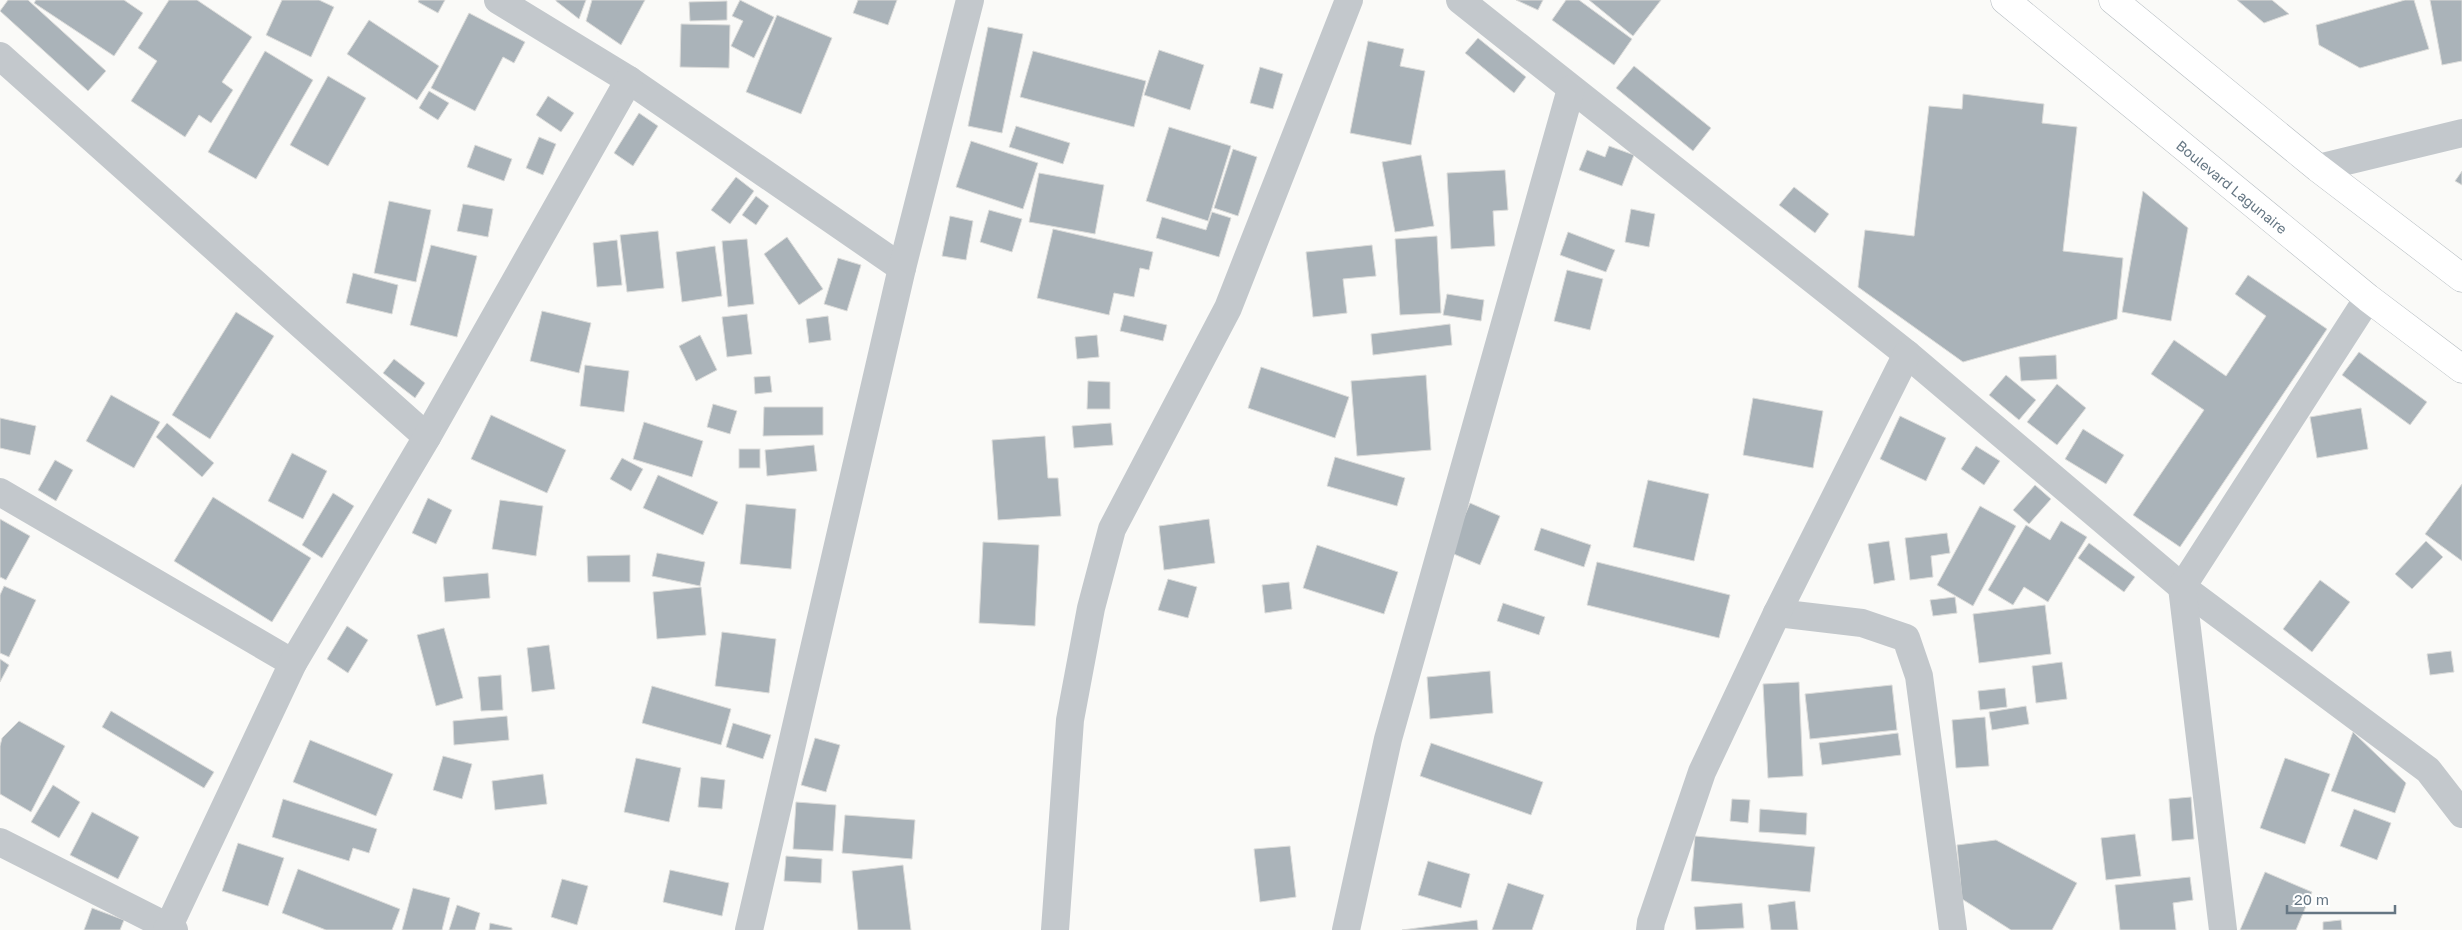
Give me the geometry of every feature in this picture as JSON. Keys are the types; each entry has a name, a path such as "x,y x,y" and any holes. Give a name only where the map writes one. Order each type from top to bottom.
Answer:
{"main road":[{"name":"Boulevard Lagunaire","path":"2005,0 2368,298 2462,369"},
{"path":"2113,0 2318,168 2462,278"}],"street":[{"path":"498,0 629,80 902,268"},
{"path":"749,930 902,268 970,0"},
{"path":"1055,930 1070,720 1091,608 1112,529 1228,308 1349,0"},
{"path":"1460,0 1907,354 2182,588 2428,770 2462,814"},
{"path":"0,56 427,437"},
{"path":"0,842 170,929 293,663 427,437 629,80"},
{"path":"1346,930 1388,739 1571,88"},
{"path":"2318,168 2462,132"},
{"path":"2223,930 2182,588 2368,298"},
{"path":"1650,930 1651,922 1702,772 1777,613 1907,354"},
{"path":"0,492 293,663"},
{"path":"1777,613 1862,623 1906,638 1918,676 1953,930"}],"building":[{"path":"8,0 28,0 106,71 88,91 0,11"},
{"path":"36,0 124,0 143,13 114,56 34,3"},
{"path":"169,0 197,0 252,37 222,82 233,90 211,123 199,115 185,137 131,101 157,61 138,48"},
{"path":"282,0 319,0 334,7 311,57 266,35"},
{"path":"419,0 445,0 438,13 418,2"},
{"path":"556,0 586,0 579,19"},
{"path":"592,0 645,0 621,45 586,21"},
{"path":"740,0 774,17 754,58 731,46 743,21 732,16"},
{"path":"858,0 897,0 888,25 853,13"},
{"path":"1516,0 1543,0 1538,10"},
{"path":"1566,0 1579,0 1632,39 1614,65 1552,20"},
{"path":"1589,0 1661,0 1633,36"},
{"path":"2237,0 2272,0 2289,14 2264,23"},
{"path":"2405,0 2414,0 2429,49 2360,68 2319,45 2316,25"},
{"path":"2430,0 2462,0 2462,61 2442,65"},
{"path":"727,1 727,20 690,21 689,2"},
{"path":"469,13 525,42 514,63 503,57 475,111 431,88"},
{"path":"777,15 832,38 801,114 746,92"},
{"path":"369,20 439,66 417,100 347,54"},
{"path":"681,24 730,25 729,68 680,67"},
{"path":"988,27 1023,34 1002,133 968,126"},
{"path":"1478,38 1526,77 1514,93 1465,53"},
{"path":"1368,41 1404,49 1400,66 1425,71 1411,145 1350,133"},
{"path":"1159,50 1204,65 1190,110 1144,95"},
{"path":"265,51 313,80 256,179 208,152"},
{"path":"1033,51 1146,81 1134,127 1020,97"},
{"path":"1634,66 1711,128 1693,151 1616,88"},
{"path":"1260,67 1283,74 1273,109 1250,103"},
{"path":"328,76 366,98 328,166 290,145"},
{"path":"429,91 449,103 438,120 419,108"},
{"path":"1963,94 2044,104 2042,123 2077,127 2063,251 2123,258 2117,319 1963,362 1858,287 1865,230 1914,236 1929,106 1962,109"},
{"path":"548,96 574,113 561,132 536,115"},
{"path":"639,113 658,126 633,166 614,153"},
{"path":"1016,126 1070,143 1063,164 1009,147"},
{"path":"1169,127 1231,146 1208,221 1146,201"},
{"path":"539,137 556,144 543,175 526,168"},
{"path":"971,141 1038,163 1023,209 956,187"},
{"path":"475,145 512,159 504,181 467,167"},
{"path":"1609,146 1634,155 1622,186 1579,170 1587,150 1605,157"},
{"path":"1233,149 1257,157 1238,216 1214,208"},
{"path":"1421,155 1434,226 1395,232 1382,162"},
{"path":"1505,170 1508,210 1493,211 1495,246 1451,249 1447,173"},
{"path":"2462,171 2462,185 2455,181"},
{"path":"1039,173 1104,185 1095,234 1029,222"},
{"path":"736,177 754,191 730,224 711,210"},
{"path":"1794,187 1829,214 1815,233 1779,205"},
{"path":"2143,191 2188,228 2171,321 2122,312"},
{"path":"756,196 769,206 756,225 742,215"},
{"path":"389,201 431,210 416,282 374,273"},
{"path":"463,204 493,209 488,237 457,231"},
{"path":"1631,209 1655,214 1649,247 1625,242"},
{"path":"989,210 1022,219 1012,252 980,242"},
{"path":"1212,212 1231,218 1219,257 1156,238 1162,217 1206,230"},
{"path":"950,216 973,221 966,260 942,256"},
{"path":"1053,229 1153,252 1149,270 1140,268 1134,297 1114,293 1109,315 1037,298"},
{"path":"658,231 664,288 627,292 620,235"},
{"path":"1568,232 1615,250 1606,272 1560,255"},
{"path":"1437,236 1441,313 1400,315 1395,239"},
{"path":"787,237 823,289 799,305 764,254"},
{"path":"747,239 754,304 728,307 722,241"},
{"path":"617,240 622,285 597,287 593,243"},
{"path":"431,245 477,256 457,337 410,325"},
{"path":"1372,245 1376,276 1343,279 1347,313 1313,317 1306,252"},
{"path":"715,246 722,296 682,302 676,252"},
{"path":"838,258 861,265 847,311 824,304"},
{"path":"1567,270 1603,279 1590,330 1554,321"},
{"path":"353,273 398,285 392,314 346,303"},
{"path":"2248,275 2327,329 2180,547 2133,515 2204,410 2151,374 2174,340 2226,376 2266,316 2235,294"},
{"path":"1447,294 1484,300 1481,321 1443,315"},
{"path":"542,311 591,323 579,373 530,361"},
{"path":"236,312 274,336 210,439 172,415"},
{"path":"747,314 752,354 727,357 722,317"},
{"path":"1124,315 1167,325 1163,341 1120,331"},
{"path":"828,316 831,340 809,343 806,319"},
{"path":"1450,324 1452,345 1373,355 1371,334"},
{"path":"700,335 717,370 696,381 679,346"},
{"path":"1097,335 1099,357 1077,359 1075,337"},
{"path":"2359,352 2427,402 2410,425 2342,375"},
{"path":"2056,355 2057,379 2021,381 2019,357"},
{"path":"394,359 425,383 415,398 383,373"},
{"path":"585,365 629,371 624,412 580,406"},
{"path":"1261,367 1349,397 1335,438 1248,408"},
{"path":"1426,375 1431,450 1357,456 1351,381"},
{"path":"2006,375 2036,400 2019,420 1989,395"},
{"path":"770,376 772,392 755,394 754,377"},
{"path":"1088,381 1110,382 1110,409 1087,409"},
{"path":"2057,384 2086,408 2057,445 2027,422"},
{"path":"111,395 160,422 134,468 86,441"},
{"path":"1753,398 1823,411 1813,468 1743,455"},
{"path":"713,404 737,411 730,434 707,427"},
{"path":"764,407 823,407 823,435 763,436"},
{"path":"2361,408 2368,449 2317,458 2310,417"},
{"path":"491,415 566,450 547,493 471,459"},
{"path":"1900,416 1946,438 1926,481 1880,459"},
{"path":"0,418 36,426 30,455 0,448"},
{"path":"644,422 703,441 692,477 633,459"},
{"path":"167,423 214,463 202,477 156,437"},
{"path":"1111,423 1113,445 1074,448 1072,426"},
{"path":"2083,429 2124,455 2106,484 2065,459"},
{"path":"1045,436 1048,478 1058,478 1061,516 998,520 992,440"},
{"path":"814,445 817,471 767,476 765,450"},
{"path":"1976,446 2000,461 1984,485 1961,469"},
{"path":"739,449 760,449 760,468 739,468"},
{"path":"292,453 327,471 303,519 268,501"},
{"path":"1335,457 1405,478 1397,506 1327,486"},
{"path":"622,458 643,469 631,491 610,479"},
{"path":"55,460 73,470 56,501 38,490"},
{"path":"658,475 718,502 703,535 643,508"},
{"path":"1648,480 1709,494 1694,561 1633,547"},
{"path":"2462,484 2462,561 2425,534"},
{"path":"2035,485 2051,499 2029,524 2013,510"},
{"path":"333,493 354,506 322,558 302,545"},
{"path":"213,497 311,558 272,622 174,561"},
{"path":"428,498 452,510 436,544 412,533"},
{"path":"500,500 543,506 536,556 492,549"},
{"path":"1470,503 1500,516 1480,565 1449,552"},
{"path":"746,504 796,509 791,569 740,564"},
{"path":"1980,506 2016,526 1973,606 1937,585"},
{"path":"0,519 30,536 6,580 0,577"},
{"path":"1209,519 1215,563 1164,570 1159,526"},
{"path":"2061,521 2087,537 2048,602 2024,587 2013,605 1988,590 2026,525 2050,540"},
{"path":"1541,528 1591,545 1584,567 1534,550"},
{"path":"1947,533 1950,553 1931,556 1933,577 1910,580 1905,538"},
{"path":"1889,541 1895,580 1874,584 1868,544"},
{"path":"2426,541 2443,557 2412,589 2395,574"},
{"path":"983,542 1039,545 1035,626 979,623"},
{"path":"2089,543 2135,577 2124,592 2078,558"},
{"path":"1317,545 1398,572 1384,614 1303,588"},
{"path":"657,553 705,562 700,586 652,576"},
{"path":"630,555 630,582 588,582 587,556"},
{"path":"1597,562 1730,595 1719,638 1587,605"},
{"path":"488,573 490,598 445,602 443,577"},
{"path":"1168,579 1197,587 1188,618 1158,610"},
{"path":"2320,580 2350,602 2312,652 2283,629"},
{"path":"1289,582 1292,609 1265,613 1262,585"},
{"path":"4,586 36,600 9,657 0,653 0,595"},
{"path":"701,587 706,635 657,639 653,592"},
{"path":"1955,597 1957,613 1933,616 1930,600"},
{"path":"1503,603 1545,617 1539,635 1497,621"},
{"path":"2045,605 2051,654 1979,663 1973,614"},
{"path":"347,626 368,640 348,673 327,659"},
{"path":"444,628 463,698 436,706 417,635"},
{"path":"722,632 776,639 769,693 715,686"},
{"path":"549,645 555,689 532,692 527,648"},
{"path":"2451,651 2454,672 2430,675 2427,654"},
{"path":"0,659 9,665 0,682"},
{"path":"2062,662 2067,699 2036,703 2032,666"},
{"path":"1490,671 1493,713 1430,719 1427,677"},
{"path":"501,675 503,710 481,711 478,677"},
{"path":"1799,682 1803,776 1768,778 1763,684"},
{"path":"1892,685 1897,730 1810,739 1805,694"},
{"path":"652,686 731,709 721,745 642,723"},
{"path":"2005,688 2007,707 1980,710 1978,691"},
{"path":"2026,706 2029,724 1992,730 1989,712"},
{"path":"111,711 214,772 204,788 102,727"},
{"path":"507,716 509,740 454,745 453,721"},
{"path":"1985,717 1989,766 1956,768 1952,720"},
{"path":"19,721 65,746 31,812 0,794 0,746 2,738"},
{"path":"733,723 771,735 763,759 726,747"},
{"path":"2353,732 2406,783 2395,813 2331,791"},
{"path":"1898,733 1901,755 1822,765 1819,743"},
{"path":"815,738 840,745 826,792 801,785"},
{"path":"310,740 393,774 376,816 293,782"},
{"path":"1431,743 1543,782 1531,815 1420,776"},
{"path":"443,756 472,764 462,799 433,790"},
{"path":"636,758 681,768 669,822 624,812"},
{"path":"2285,758 2330,774 2305,844 2260,828"},
{"path":"543,774 547,804 495,810 492,781"},
{"path":"701,777 725,780 722,809 698,807"},
{"path":"53,785 80,802 59,838 31,822"},
{"path":"2191,797 2194,839 2172,841 2169,799"},
{"path":"283,799 377,829 369,853 353,848 349,861 272,837"},
{"path":"1732,799 1750,800 1748,823 1730,821"},
{"path":"796,802 836,805 833,851 793,849"},
{"path":"1760,809 1807,813 1806,835 1759,832"},
{"path":"2354,809 2391,823 2377,860 2340,846"},
{"path":"92,812 139,837 118,879 70,855"},
{"path":"845,815 915,820 912,859 842,853"},
{"path":"2135,834 2141,876 2106,880 2101,838"},
{"path":"1695,836 1815,847 1810,892 1691,881"},
{"path":"1996,840 2077,883 2052,930 2011,930 1962,899 1957,845"},
{"path":"238,843 284,858 268,906 222,891"},
{"path":"1290,846 1296,897 1260,902 1254,849"},
{"path":"786,856 822,859 821,883 784,881"},
{"path":"1428,861 1470,874 1461,908 1418,895"},
{"path":"903,865 911,930 858,930 852,871"},
{"path":"298,869 400,909 392,930 326,930 282,913"},
{"path":"670,870 729,883 722,916 663,902"},
{"path":"2265,872 2312,892 2296,930 2240,930"},
{"path":"2190,877 2193,900 2173,903 2176,930 2120,930 2115,885"},
{"path":"562,879 588,886 577,925 551,917"},
{"path":"1508,883 1544,895 1532,930 1492,930"},
{"path":"413,888 450,898 442,930 402,930"},
{"path":"1795,901 1798,930 1771,930 1768,905"},
{"path":"1742,903 1744,928 1696,930 1694,907"},
{"path":"457,905 480,913 475,930 449,930"},
{"path":"92,908 124,920 120,930 84,930"},
{"path":"1477,920 1478,930 1402,930"},
{"path":"2341,920 2342,930 2323,930 2323,922"},
{"path":"490,923 512,928 512,930 489,930"}]}
